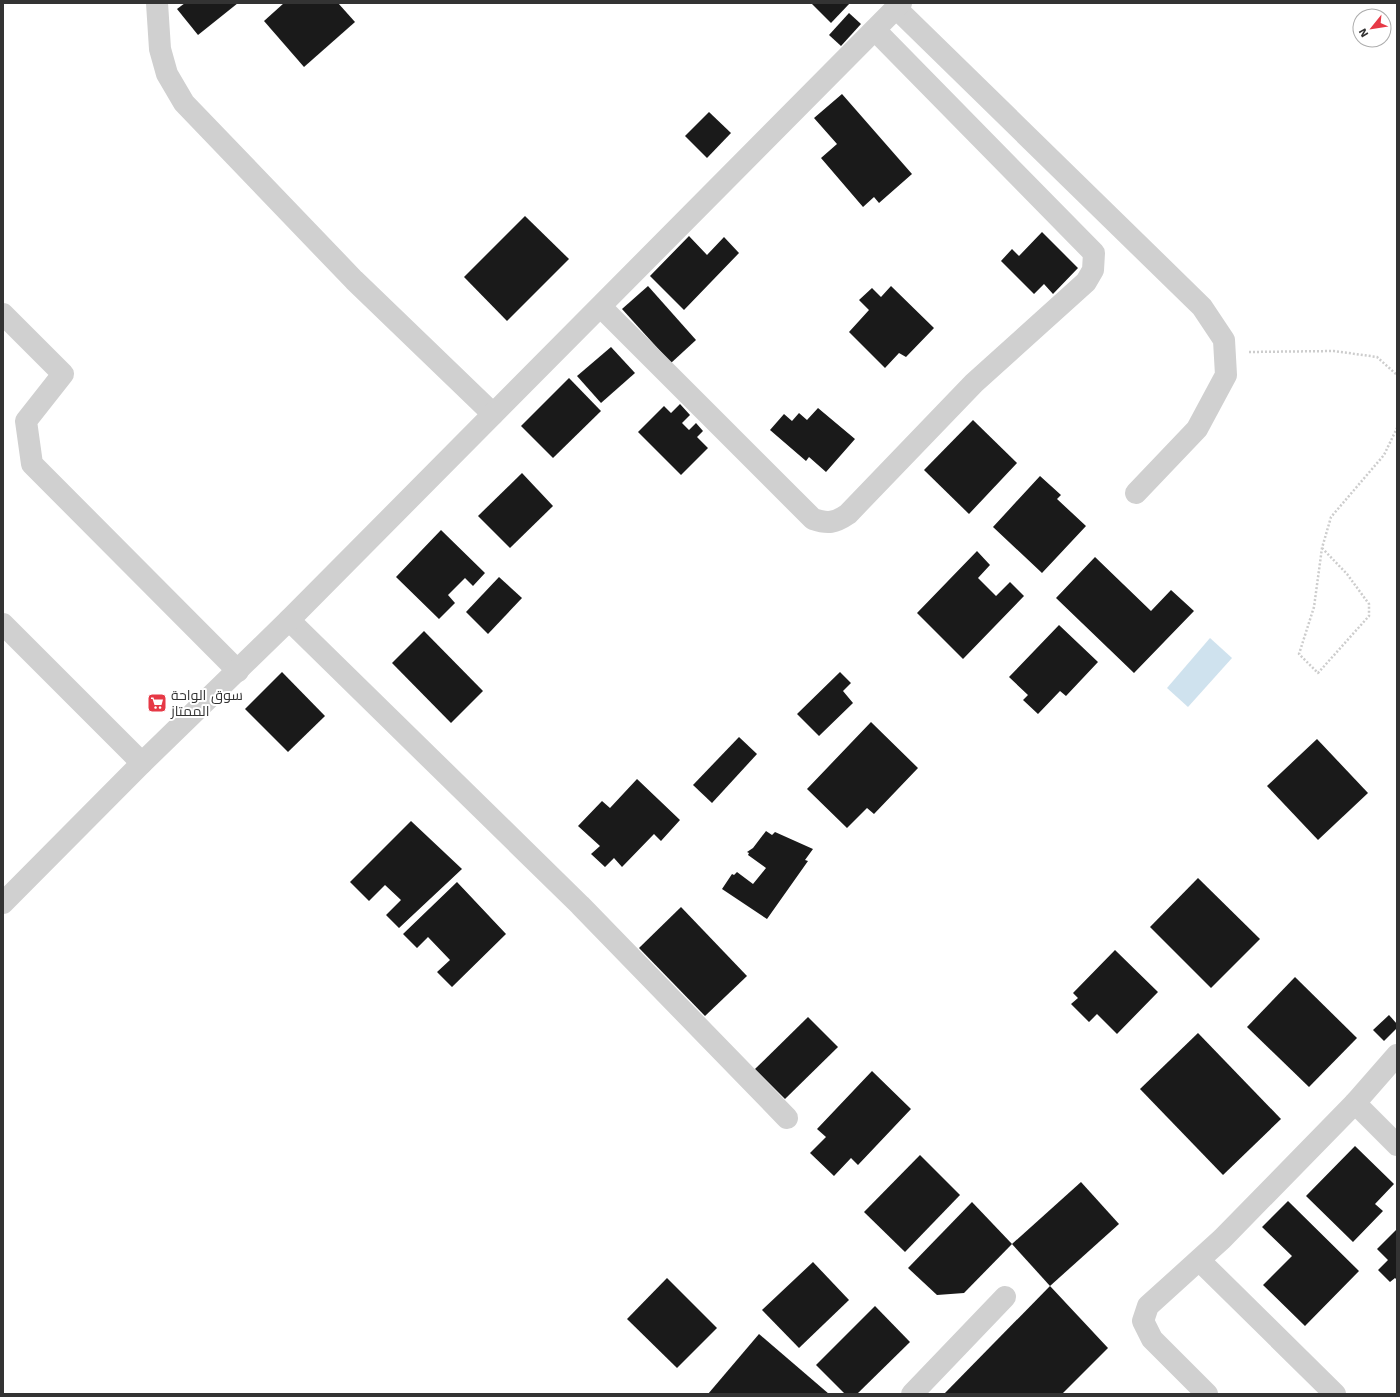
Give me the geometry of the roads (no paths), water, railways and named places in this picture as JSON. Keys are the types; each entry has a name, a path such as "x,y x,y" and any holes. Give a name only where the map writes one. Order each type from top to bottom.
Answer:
{"street":[{"path":"157,3 162,55 167,74 184,104 354,280 493,414"},
{"path":"3,903 142,763 289,620 898,6 1202,307 1224,340 1226,375 1197,429 1136,493"},
{"path":"600,307 813,518 823,523 836,522 848,514 974,383 1086,282 1093,270 1094,253 875,30"},
{"path":"3,314 63,374 26,422 32,464 238,671"},
{"path":"289,620 580,905 787,1118"},
{"path":"3,624 142,763"},
{"path":"1207,1394 1152,1339 1143,1321 1148,1306 1200,1261 1355,1103 1397,1055"},
{"path":"1355,1103 1397,1145"},
{"path":"1200,1261 1335,1394"},
{"path":"912,1394 1005,1298"}],"water":[{"path":"1210,638 1232,658 1188,707 1167,688"}],"place":[{"name":"سوق الواحة الممتاز","path":"157,703"}]}
